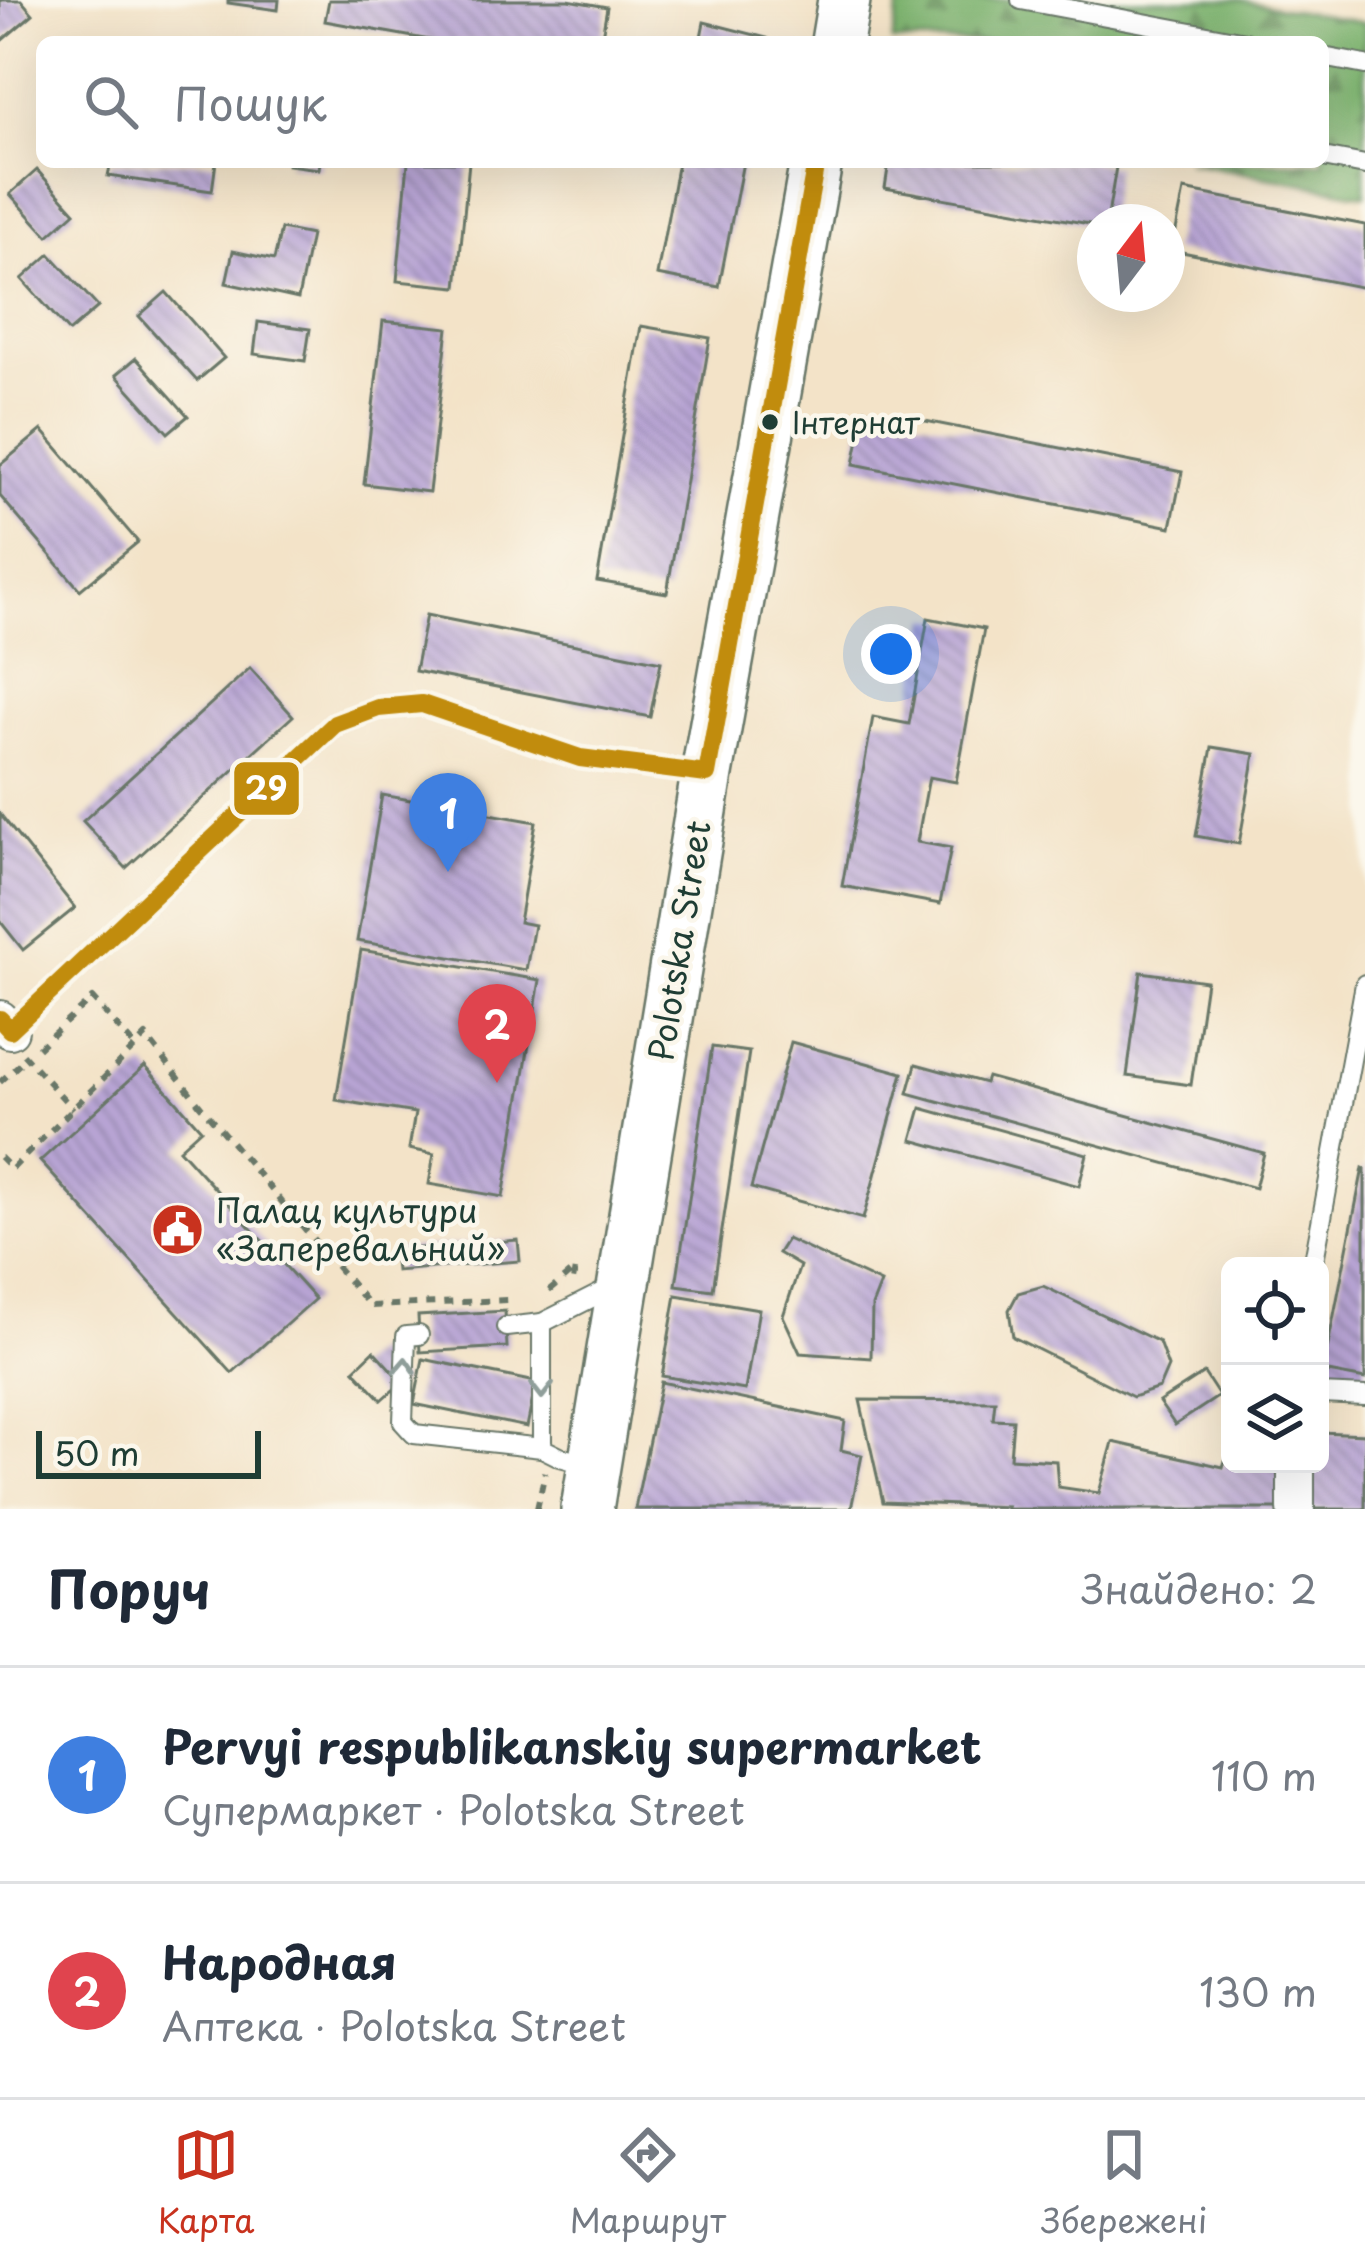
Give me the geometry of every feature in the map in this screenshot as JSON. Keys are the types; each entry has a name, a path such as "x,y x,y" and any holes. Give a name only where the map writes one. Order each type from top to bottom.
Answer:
{"main road":[{"path":"838,36 842,0"},
{"name":"Polotska Street","path":"568,1469 624,1282 707,774 815,168"}],"street":[{"path":"1296,1509 1297,1473"}],"lane":[{"path":"1021,0 1212,36"},
{"path":"1329,58 1365,64"},
{"path":"1329,158 1365,165"},
{"path":"9,1036 335,724 378,708 422,704 580,758 707,774"},
{"path":"1315,1257 1365,984"},
{"path":"506,1327 542,1323 624,1282"},
{"path":"419,1335 406,1336 403,1421 414,1434 568,1469 542,1323"},
{"path":"1329,1394 1365,1396"}],"path":[{"path":"9,1036 92,998 136,1048"},
{"path":"0,1082 9,1036"},
{"path":"9,1036 73,1109"},
{"path":"0,1157 12,1168 146,1036 370,1306 519,1300"},
{"path":"540,1299 575,1268 570,1309"},
{"path":"537,1509 568,1469"}],"green space":[{"path":"900,0 1238,0 1365,23 1365,195 1219,168 1329,168 1329,36 893,36"}],"building":[{"path":"0,0 21,0 33,14 0,42"},
{"path":"228,0 279,0 278,10"},
{"path":"329,0 568,0 607,7 602,36 408,36 325,21"},
{"path":"704,22 759,36 701,36"},
{"path":"110,168 215,168 212,191 108,176"},
{"path":"407,168 468,168 457,287 397,281"},
{"path":"677,168 742,168 719,287 657,275"},
{"path":"888,168 1116,168 1110,204 1077,204 1077,222 885,188"},
{"path":"37,170 75,212 48,236 10,194"},
{"path":"1184,190 1365,225 1365,288 1185,253 1185,204 1181,204"},
{"path":"281,229 311,235 298,299 226,283 233,251 274,260"},
{"path":"50,254 98,307 69,332 22,279"},
{"path":"166,292 224,358 197,381 139,316"},
{"path":"383,321 448,328 429,492 364,484"},
{"path":"258,322 310,329 305,361 254,354"},
{"path":"641,326 710,338 667,593 597,581"},
{"path":"136,358 188,416 168,433 116,375"},
{"path":"865,409 1182,472 1171,527 854,464"},
{"path":"42,430 138,542 80,590 0,496 0,465"},
{"path":"426,615 661,662 650,717 415,671"},
{"path":"928,618 984,629 956,782 929,777 917,842 951,848 940,904 842,886 873,717 909,724"},
{"path":"250,668 293,716 126,868 83,821"},
{"path":"1212,747 1255,754 1239,844 1196,836"},
{"path":"382,795 536,822 519,922 534,925 526,970 357,941"},
{"path":"0,814 75,908 23,950 0,921"},
{"path":"361,950 540,980 503,1197 429,1184 434,1154 409,1149 415,1113 336,1100"},
{"path":"1141,972 1206,981 1191,1085 1127,1076"},
{"path":"791,1042 903,1073 863,1219 751,1188"},
{"path":"712,1047 749,1052 713,1290 676,1285"},
{"path":"916,1064 985,1083 987,1077 1264,1153 1255,1188 908,1093"},
{"name":"Палац культури «Заперевальний»","path":"145,1066 201,1129 179,1149 315,1299 232,1373 40,1161"},
{"path":"921,1108 1087,1154 1079,1186 912,1140"},
{"path":"1363,1168 1365,1379 1329,1372 1329,1341"},
{"path":"787,1239 881,1283 872,1306 871,1358 800,1353 783,1316 800,1266 778,1253"},
{"path":"518,1240 520,1261 396,1271 394,1250"},
{"path":"1043,1286 1159,1342 1168,1367 1159,1388 1133,1397 1013,1337 1009,1310 1018,1293"},
{"path":"676,1295 759,1309 745,1390 662,1376"},
{"path":"505,1311 507,1347 420,1352 418,1316"},
{"path":"374,1351 402,1382 382,1400 354,1370"},
{"path":"423,1359 536,1382 527,1427 414,1404"},
{"path":"1204,1373 1219,1396 1175,1425 1159,1402"},
{"path":"661,1382 845,1421 841,1450 862,1455 851,1509 635,1509"},
{"path":"860,1400 995,1401 993,1419 1013,1420 1010,1458 1056,1461 1058,1487 1099,1493 1113,1442 1221,1467 1221,1473 1329,1473 1329,1432 1365,1434 1365,1509 1006,1509 883,1502"}],"transit line":[{"name":"29","path":"0,1019 10,1030 335,724 378,708 422,704 580,758 707,774 815,168"}],"place":[{"name":"Інтернат","path":"770,422"},
{"name":"Pervyi respublikanskiy supermarket","path":"448,872"},
{"name":"Народная","path":"497,1083"},
{"name":"Палац культури «Заперевальний»","path":"177,1230"}]}
